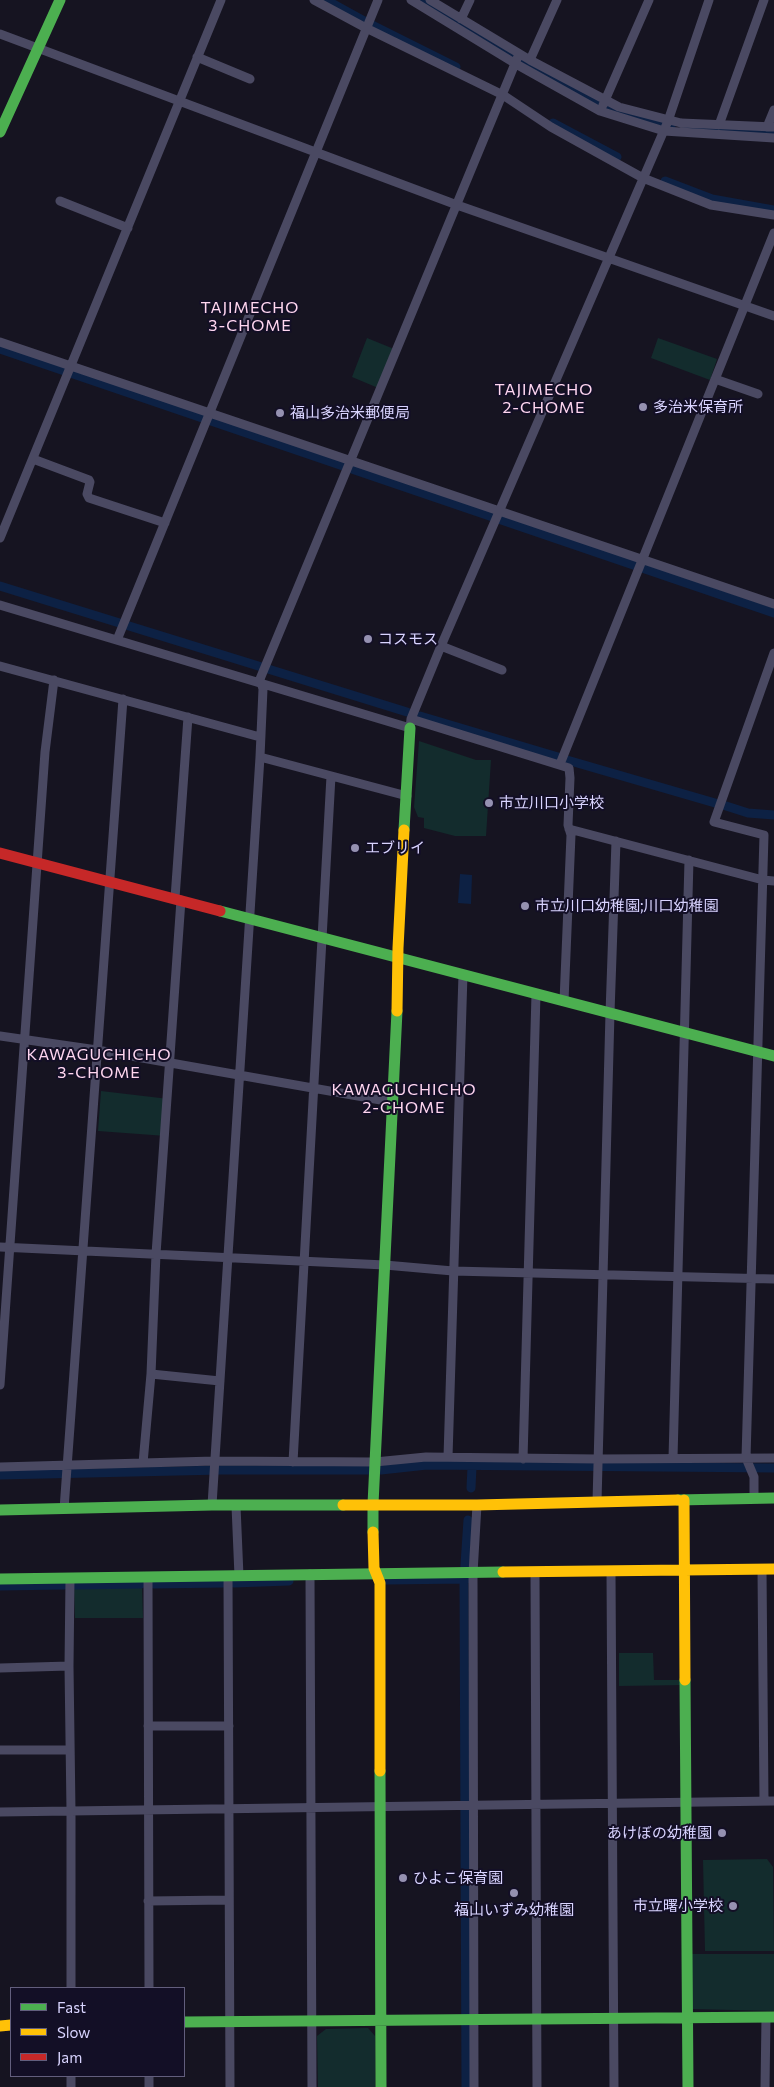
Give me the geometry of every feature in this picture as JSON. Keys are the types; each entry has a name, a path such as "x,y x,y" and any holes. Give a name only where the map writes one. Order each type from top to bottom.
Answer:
{"street":[{"path":"0,132 60,0"},
{"path":"0,538 128,228 178,100 221,0"},
{"path":"314,0 503,96 551,126 643,178 711,205 774,215"},
{"path":"117,640 378,0"},
{"path":"411,0 602,106 619,107 666,126 774,138"},
{"path":"430,0 518,59 530,60 602,106"},
{"path":"461,19 470,0"},
{"path":"530,60 558,0"},
{"path":"602,106 649,0"},
{"path":"381,2087 380,1583 374,1568 372,1504 411,724 441,646 666,126 709,0"},
{"path":"719,125 764,0"},
{"path":"0,34 457,205 774,316"},
{"path":"197,58 250,79"},
{"path":"212,1505 238,1076 260,757 263,689 260,679 518,59"},
{"path":"666,126 719,125 771,127 774,110"},
{"path":"60,201 128,228"},
{"path":"560,764 774,233"},
{"path":"0,342 69,371 349,466 641,564 774,604"},
{"path":"715,379 758,394"},
{"path":"32,459 89,480 87,494 89,498 165,523"},
{"path":"0,605 262,684 560,764 570,770 564,1001"},
{"path":"441,646 502,670"},
{"path":"754,1498 754,1477 746,1458 753,1279 764,835 714,822 774,653"},
{"path":"0,666 260,737"},
{"path":"0,1385 37,862 48,723 54,680"},
{"path":"64,1509 123,700"},
{"path":"143,1463 151,1374 156,1254 169,1063 188,717"},
{"path":"260,757 407,796"},
{"path":"293,1462 331,776"},
{"path":"569,829 763,880 774,881"},
{"path":"597,1502 602,1275 616,841"},
{"path":"0,853 774,1056"},
{"path":"673,1458 690,860"},
{"path":"448,1457 462,974"},
{"path":"523,1459 536,994"},
{"path":"0,1036 97,1050 392,1102"},
{"path":"0,1247 385,1265 453,1271 774,1279"},
{"path":"151,1374 220,1381"},
{"path":"0,1467 214,1461 293,1462 374,1469 426,1457 523,1459 774,1458"},
{"path":"0,1510 212,1505 477,1505 774,1498"},
{"path":"684,1500 686,1571 688,2087"},
{"path":"474,2087 469,2019 467,1573 477,1505"},
{"path":"230,2087 228,1808 236,1506"},
{"path":"0,1579 768,1569 764,1801"},
{"path":"535,1572 537,2087"},
{"path":"611,1572 614,2087"},
{"path":"310,1574 312,2087"},
{"path":"148,1578 149,1987"},
{"path":"70,1579 69,1666 72,1811 70,1987"},
{"path":"0,1668 69,1666"},
{"path":"148,1726 229,1726"},
{"path":"0,1750 70,1750"},
{"path":"0,1812 774,1801"},
{"path":"148,1901 229,1900"},
{"path":"185,2022 770,2017 765,2087"}],"green space":[{"path":"367,338 399,351 383,390 352,377"},
{"path":"658,338 717,359 710,380 651,358"},
{"path":"419,741 476,760 491,760 486,836 455,836 424,828 424,818 418,817 414,807"},
{"path":"101,1091 169,1099 166,1136 98,1131"},
{"path":"74,1586 142,1586 143,1618 75,1618"},
{"path":"619,1653 653,1653 654,1680 686,1680 686,1685 619,1686"},
{"name":"市立曙小学校","path":"767,1859 773,1867 774,1951 705,1951 703,1860"},
{"path":"692,1954 774,1954 774,2011 692,2009"},
{"path":"368,2028 375,2036 375,2087 318,2087 317,2036 326,2029"}],"water":[{"path":"460,874 472,875 471,904 458,903"}],"waterway":[{"path":"326,0 364,21"},
{"path":"421,0 567,88 616,111 671,127"},
{"path":"372,25 456,67"},
{"path":"553,123 617,157"},
{"path":"687,128 774,133"},
{"path":"665,181 712,199 774,210"},
{"path":"0,349 774,613"},
{"path":"0,586 407,712"},
{"path":"420,716 558,757"},
{"path":"567,760 715,803"},
{"path":"723,805 748,813 774,815"},
{"path":"0,1475 222,1470 381,1470 427,1465 774,1468"},
{"path":"471,1488 472,1467"},
{"path":"466,2087 464,1579 468,1520"},
{"path":"386,1580 467,1579"},
{"path":"234,1583 289,1581"},
{"path":"154,1584 224,1583"},
{"path":"76,1585 141,1584"},
{"path":"0,1586 64,1585"}],"traffic: fast":[{"path":"0,132 60,0"},
{"path":"404,830 410,728"},
{"path":"220,911 774,1056"},
{"path":"373,1532 397,1011"},
{"path":"678,1500 774,1498"},
{"path":"0,1510 212,1505 343,1505"},
{"path":"0,1579 503,1572"},
{"path":"685,1680 688,2087"},
{"path":"380,1771 381,2087"},
{"path":"185,2022 774,2017"}],"traffic: slow":[{"path":"397,1011 404,830"},
{"path":"343,1505 477,1505 678,1500"},
{"path":"684,1500 685,1680"},
{"path":"373,1532 374,1568 380,1583 380,1771"},
{"path":"503,1572 774,1569"},
{"path":"0,2026 10,2025"}],"traffic: jam":[{"path":"0,853 220,911"}],"place":[{"name":"多治米保育所","path":"643,407"},
{"name":"福山多治米郵便局","path":"280,413"},
{"name":"コスモス","path":"368,639"},
{"name":"市立川口小学校","path":"489,803"},
{"name":"エブリイ","path":"355,848"},
{"name":"市立川口幼稚園;川口幼稚園","path":"525,906"},
{"name":"あけぼの幼稚園","path":"722,1833"},
{"name":"ひよこ保育園","path":"403,1878"},
{"name":"福山いずみ幼稚園","path":"514,1893"},
{"name":"市立曙小学校","path":"733,1906"}],"district":[{"name":"TAJIMECHO 3-CHOME","path":"250,317"},
{"name":"TAJIMECHO 2-CHOME","path":"544,399"},
{"name":"KAWAGUCHICHO 3-CHOME","path":"99,1064"},
{"name":"KAWAGUCHICHO 2-CHOME","path":"404,1099"}]}
